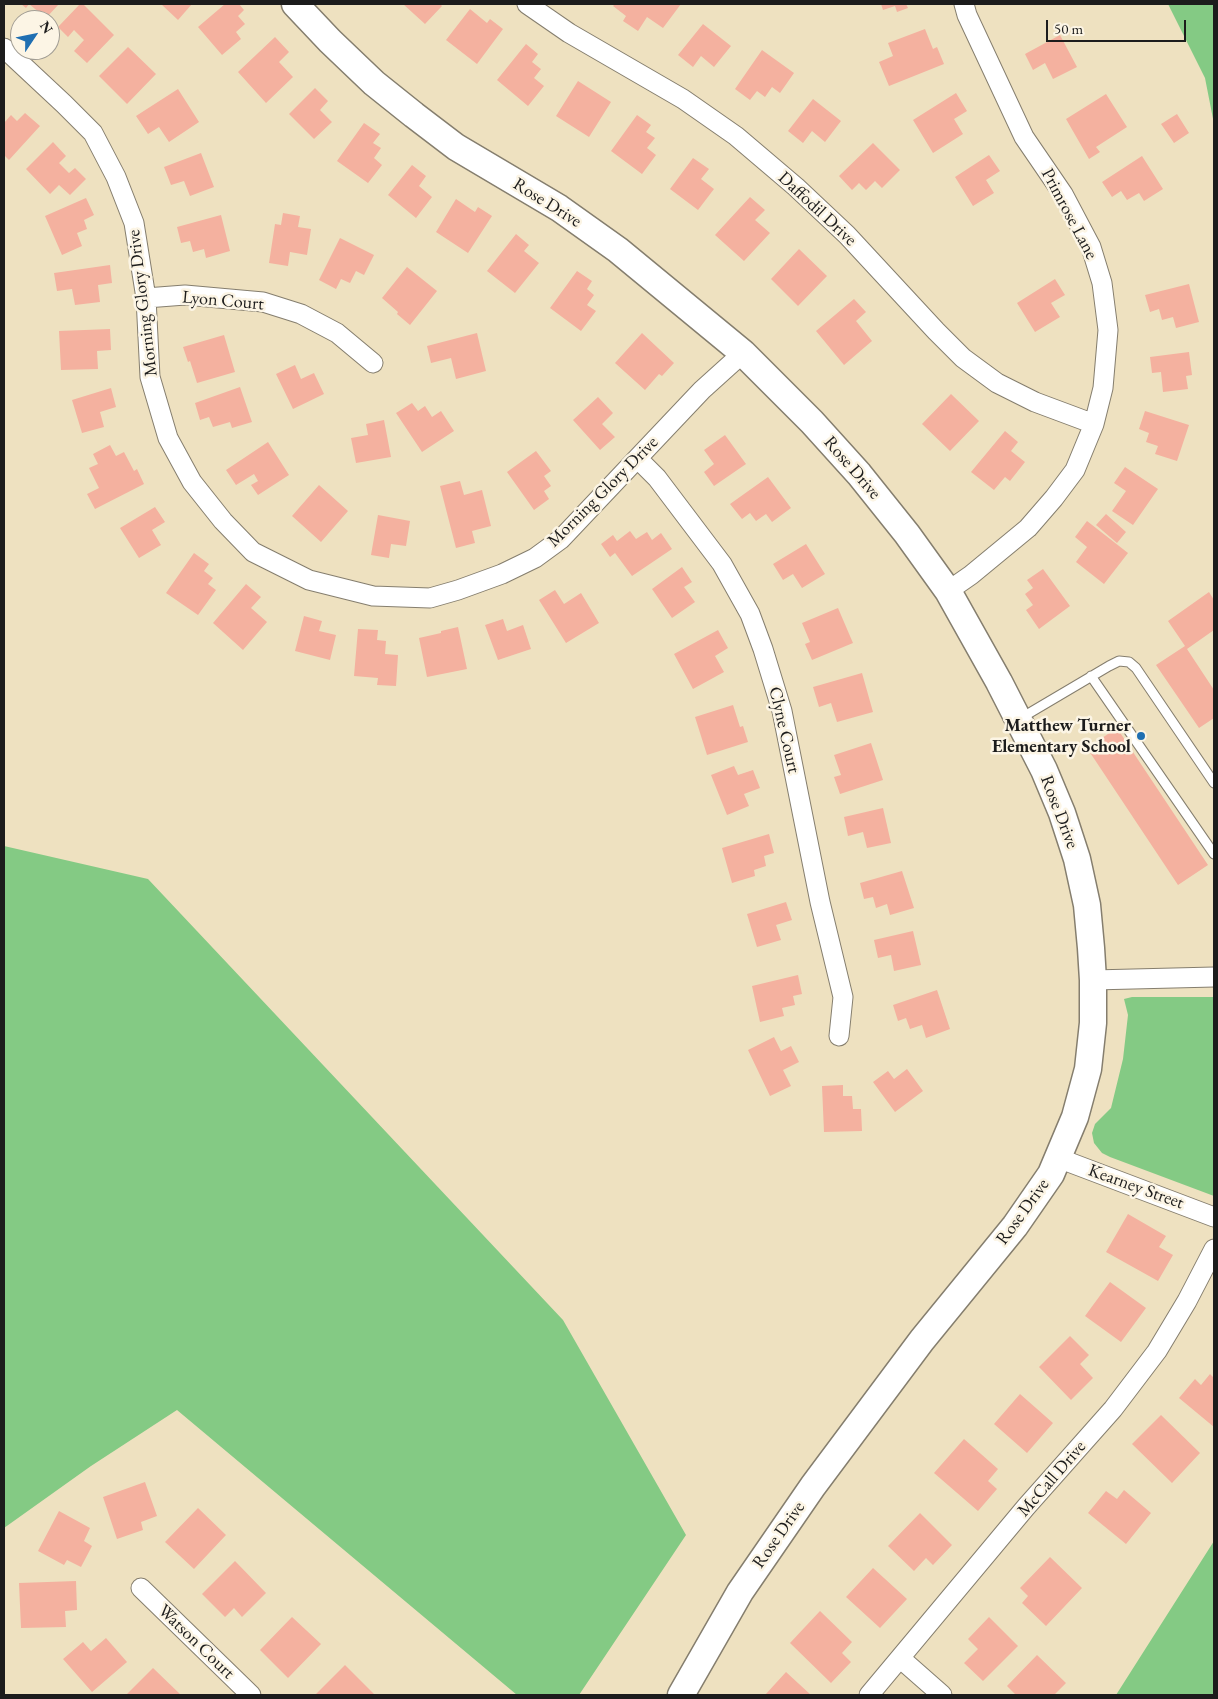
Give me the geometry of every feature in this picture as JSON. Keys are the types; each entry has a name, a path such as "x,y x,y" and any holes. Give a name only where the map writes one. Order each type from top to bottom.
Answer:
{"main road":[{"name":"Rose Drive","path":"295,4 374,83 456,147 559,208 618,250 743,352 812,422 859,474 907,534 948,591 999,682 1044,770 1062,813 1077,859 1087,905 1093,980 1093,1023 1088,1069 1075,1117 1058,1158 1050,1174 1015,1226 922,1340 813,1486 740,1592 681,1695"}],"street":[{"name":"Daffodil Drive","path":"527,4 569,33 682,100 736,136 847,235 963,358 996,383 1035,402 1094,424"},
{"name":"Primrose Lane","path":"948,591 971,575 1028,528 1075,470 1094,424 1103,388 1108,330 1102,282 1091,248 1063,194 1024,137 967,15 964,4"},
{"name":"Morning Glory Drive","path":"4,48 93,133 116,176 134,222 146,298 150,377 168,438 192,482 223,521 253,552 309,580 372,596 430,598 502,574 535,558 561,539 702,390 743,352"},
{"name":"Lyon Court","path":"146,298 185,295 263,302 302,314 337,333 373,363"},
{"name":"Clyne Court","path":"638,459 657,478 722,564 750,614 764,649 782,711 820,902 843,997 839,1036"},
{"path":"1093,980 1214,976"},
{"name":"Kearney Street","path":"1058,1158 1214,1217"},
{"name":"McCall Drive","path":"870,1695 1026,1507 1113,1408 1157,1350 1187,1301 1214,1249"},
{"name":"Watson Court","path":"140,1588 251,1695"},
{"path":"900,1658 942,1695"}],"lane":[{"path":"1018,720 1119,661 1129,662 1136,668 1214,783"},
{"path":"1091,676 1214,854"}],"green space":[{"path":"1168,4 1214,4 1214,124 1205,78"},
{"path":"4,846 148,879 563,1320 686,1535 579,1695 517,1695 177,1410 91,1466 4,1528"},
{"path":"1132,997 1214,997 1214,1196 1110,1157 1102,1153 1094,1143 1092,1133 1095,1124 1111,1108 1123,1059 1128,1015 1124,999"},
{"path":"1214,1541 1214,1695 1116,1695"}],"building":[{"path":"21,4 29,4 26,8"},
{"path":"29,4 59,4 53,10 36,10"},
{"path":"80,4 83,4 114,35 87,63 74,51 84,40 74,30 68,37 60,29 60,25"},
{"path":"161,4 192,4 178,20"},
{"path":"225,4 239,4 244,10 238,16 245,24 236,32 241,39 222,55 198,27"},
{"path":"403,4 440,4 442,6 425,24"},
{"path":"615,4 681,4 663,28 647,17 638,31 623,21 626,16 613,6"},
{"path":"881,4 906,4 908,8 897,12 895,6 883,10"},
{"path":"470,9 487,23 490,19 503,29 477,64 446,40"},
{"path":"703,24 731,46 714,67 701,56 693,67 678,55"},
{"path":"925,29 933,49 937,47 944,64 889,86 879,62 893,56 888,43"},
{"path":"1060,35 1077,67 1053,79 1045,63 1033,70 1025,54"},
{"path":"275,37 289,52 279,62 293,77 266,103 238,72"},
{"path":"526,44 538,54 532,62 541,69 534,78 544,86 528,106 497,80"},
{"path":"128,47 156,74 127,104 99,76"},
{"path":"762,50 794,73 780,93 772,87 765,97 757,91 750,100 735,89"},
{"path":"578,81 611,102 589,137 556,116"},
{"path":"315,88 328,101 320,110 332,122 314,139 289,114"},
{"path":"178,89 199,122 169,142 159,127 148,134 136,116"},
{"path":"956,93 967,111 954,119 963,134 933,153 913,120"},
{"path":"1106,94 1127,127 1096,147 1100,152 1089,159 1066,119"},
{"path":"813,99 841,121 825,142 812,131 803,143 788,131"},
{"path":"25,113 40,126 9,160 4,155 4,123 11,115 17,121"},
{"path":"1177,114 1189,133 1174,143 1161,124"},
{"path":"637,115 651,125 646,132 655,138 647,148 656,155 642,174 611,151"},
{"path":"364,123 380,134 373,143 381,148 374,158 382,165 368,183 337,161"},
{"path":"53,142 66,156 59,163 69,173 75,168 86,179 70,195 59,185 50,194 26,169"},
{"path":"873,143 900,170 882,188 875,181 866,190 859,183 852,190 839,176"},
{"path":"201,153 214,187 190,196 184,181 171,185 164,167"},
{"path":"989,155 1000,171 986,180 994,193 973,206 955,177"},
{"path":"1142,156 1163,189 1144,201 1139,193 1127,200 1121,191 1112,197 1102,182"},
{"path":"693,158 709,169 701,179 714,189 698,210 670,189"},
{"path":"412,165 426,176 419,186 432,197 416,218 388,195"},
{"path":"750,197 765,210 755,220 770,233 744,261 715,235"},
{"path":"86,198 94,215 84,220 87,229 77,233 82,246 62,255 45,216"},
{"path":"456,199 475,212 478,207 492,216 468,253 436,232"},
{"path":"283,213 300,216 298,227 311,229 307,255 290,252 288,266 269,263 275,224 281,225"},
{"path":"221,215 230,251 206,258 204,249 193,252 190,241 181,243 177,227"},
{"path":"516,234 529,245 524,251 539,263 515,293 487,271"},
{"path":"340,238 374,255 364,275 356,271 350,283 341,279 336,289 319,280"},
{"path":"799,249 827,276 798,306 771,279"},
{"path":"110,265 112,283 98,285 100,302 75,305 72,289 57,291 54,273"},
{"path":"407,267 437,291 410,325 382,298"},
{"path":"577,271 592,281 587,289 594,295 587,305 596,311 581,331 550,308"},
{"path":"1055,279 1065,295 1051,303 1060,317 1035,332 1017,303"},
{"path":"1189,284 1199,322 1176,328 1173,317 1162,320 1159,309 1150,312 1145,295"},
{"path":"854,299 866,312 856,321 872,341 844,365 816,331"},
{"path":"110,329 111,350 97,351 98,369 61,370 59,331"},
{"path":"477,333 486,371 456,379 451,358 431,363 427,346"},
{"path":"642,333 674,363 662,376 659,374 645,390 615,363"},
{"path":"224,335 235,372 197,383 183,347"},
{"path":"1189,352 1192,375 1186,376 1188,389 1163,392 1161,372 1152,373 1150,357"},
{"path":"295,365 301,379 314,373 324,394 293,409 276,374"},
{"path":"240,387 252,422 232,428 230,422 213,427 209,417 200,420 195,403"},
{"path":"111,388 116,407 100,412 104,427 82,433 72,400"},
{"path":"951,394 979,421 950,451 922,424"},
{"path":"598,397 613,413 602,424 615,437 600,450 573,420"},
{"path":"412,403 418,411 425,406 432,417 441,411 454,431 422,452 396,413"},
{"path":"1145,411 1189,425 1177,461 1155,454 1158,446 1146,442 1149,433 1139,429"},
{"path":"384,420 391,457 356,463 351,438 368,435 366,424"},
{"path":"1005,431 1018,442 1011,451 1025,462 1010,481 1005,477 994,490 971,472"},
{"path":"725,435 746,464 714,486 704,472 714,464 704,450"},
{"path":"268,442 289,475 258,495 251,485 258,481 254,474 236,485 226,470"},
{"path":"110,445 116,456 124,452 134,471 137,469 144,484 95,509 87,494 99,488 89,468 98,464 93,454"},
{"path":"536,451 551,471 544,476 551,486 544,491 549,499 534,510 507,472"},
{"path":"1125,467 1158,489 1133,525 1112,511 1126,491 1114,483"},
{"path":"768,477 791,508 772,522 766,514 756,521 750,513 742,519 730,504"},
{"path":"460,481 464,495 482,490 491,526 472,531 475,543 456,548 440,486"},
{"path":"319,485 348,511 321,542 292,516"},
{"path":"155,507 165,522 152,530 161,545 139,558 120,528"},
{"path":"1106,514 1126,532 1117,543 1096,525"},
{"path":"378,515 410,521 406,546 391,544 389,558 371,555"},
{"path":"1087,521 1128,553 1104,584 1076,562 1087,547 1075,537"},
{"path":"630,531 636,539 647,532 652,540 661,533 672,549 632,576 615,553 610,557 601,544 613,535 617,541"},
{"path":"806,544 825,574 802,588 793,574 783,580 773,564"},
{"path":"194,553 209,564 204,571 213,578 208,584 216,590 198,615 166,593"},
{"path":"682,567 692,582 684,587 695,602 672,618 652,589"},
{"path":"1043,569 1070,606 1039,629 1026,610 1033,605 1025,594 1033,588 1027,580"},
{"path":"246,584 261,597 251,608 267,622 243,650 213,623"},
{"path":"555,590 564,604 581,593 599,623 566,643 539,600"},
{"path":"1209,592 1214,600 1214,630 1187,649 1214,690 1214,718 1199,728 1156,665 1185,646 1168,621"},
{"path":"838,608 853,643 812,660 805,644 810,642 802,623"},
{"path":"304,616 322,621 319,631 336,635 330,660 295,651"},
{"path":"503,619 507,631 523,625 531,649 498,660 485,625"},
{"path":"458,627 467,669 427,677 419,638"},
{"path":"358,629 378,630 377,640 386,641 385,654 398,655 396,686 377,685 378,678 354,676"},
{"path":"718,630 728,648 715,656 724,672 693,689 674,654"},
{"path":"862,673 873,712 837,722 831,703 819,707 813,687"},
{"path":"733,705 740,727 743,726 748,742 707,755 695,717"},
{"path":"1117,728 1208,865 1178,885 1087,748"},
{"path":"871,743 883,780 840,794 834,777 841,775 834,755"},
{"path":"734,766 738,775 753,770 760,788 744,794 749,806 727,815 711,775"},
{"path":"883,808 891,843 867,848 863,832 848,836 844,817"},
{"path":"769,834 774,853 764,856 766,866 754,870 755,876 732,883 722,848"},
{"path":"902,871 914,908 890,915 887,904 876,908 873,897 864,899 860,883"},
{"path":"786,902 792,920 776,925 781,940 757,947 747,914"},
{"path":"913,931 921,965 894,971 891,955 878,958 874,940"},
{"path":"798,975 802,994 793,996 795,1005 782,1008 784,1016 760,1022 752,986"},
{"path":"937,990 950,1029 926,1038 922,1025 910,1029 906,1018 898,1021 893,1005"},
{"path":"774,1037 781,1051 791,1046 799,1062 783,1070 791,1086 770,1096 748,1050"},
{"path":"907,1069 923,1091 895,1112 873,1082 888,1071 894,1079"},
{"path":"843,1085 843,1096 852,1096 853,1109 861,1109 862,1131 824,1132 822,1086"},
{"path":"1128,1214 1166,1236 1159,1247 1173,1255 1158,1281 1106,1252"},
{"path":"1110,1282 1146,1308 1121,1342 1085,1316"},
{"path":"1070,1336 1089,1355 1080,1364 1093,1378 1071,1400 1039,1367"},
{"path":"1210,1374 1214,1378 1214,1427 1179,1398 1195,1379 1201,1385"},
{"path":"1020,1394 1053,1423 1027,1453 994,1424"},
{"path":"1161,1415 1200,1453 1172,1483 1132,1444"},
{"path":"964,1439 998,1469 988,1481 997,1489 978,1511 934,1473"},
{"path":"145,1482 157,1516 141,1522 143,1530 117,1539 103,1497"},
{"path":"1124,1490 1151,1513 1126,1544 1088,1513 1106,1491 1117,1499"},
{"path":"198,1508 226,1535 194,1569 165,1542"},
{"path":"59,1511 90,1528 84,1541 92,1546 81,1567 67,1560 64,1565 38,1551"},
{"path":"920,1513 952,1545 933,1565 926,1558 914,1571 888,1546"},
{"path":"1050,1557 1082,1588 1046,1626 1022,1603 1028,1596 1020,1588"},
{"path":"235,1561 266,1593 242,1617 234,1608 225,1617 202,1594"},
{"path":"873,1568 907,1599 880,1628 846,1597"},
{"path":"76,1581 77,1610 65,1611 66,1627 21,1628 19,1583"},
{"path":"820,1611 852,1642 842,1653 851,1662 831,1683 790,1643"},
{"path":"292,1617 321,1644 288,1678 260,1650"},
{"path":"989,1617 1018,1646 983,1681 964,1663 978,1649 968,1639"},
{"path":"106,1638 127,1662 92,1692 63,1659 83,1642 91,1651"},
{"path":"1037,1655 1066,1683 1054,1695 1016,1695 1007,1686"},
{"path":"345,1665 375,1695 315,1695"},
{"path":"153,1668 181,1695 126,1695"},
{"path":"786,1672 811,1695 765,1695"}],"place":[{"name":"Matthew Turner Elementary School","path":"1141,736"}]}
